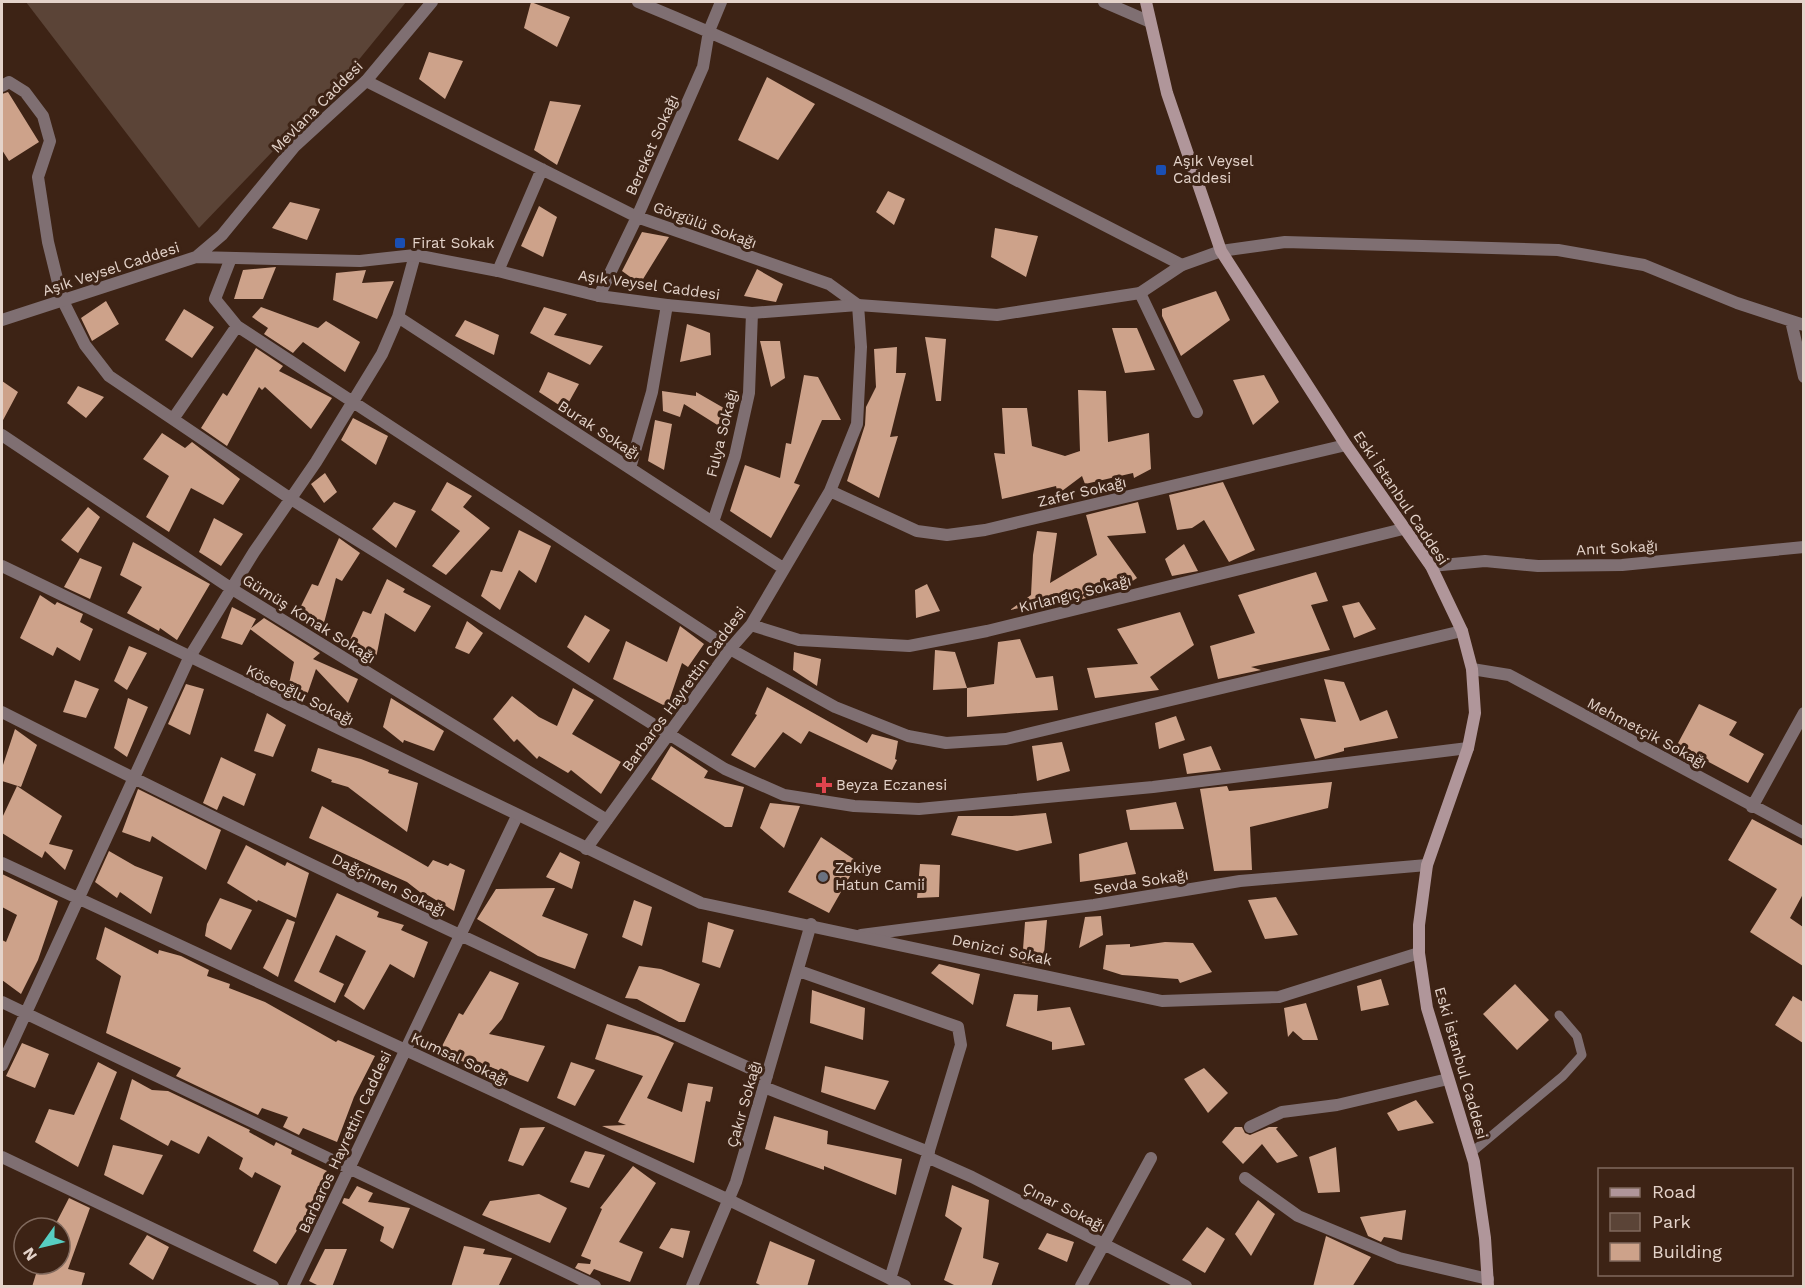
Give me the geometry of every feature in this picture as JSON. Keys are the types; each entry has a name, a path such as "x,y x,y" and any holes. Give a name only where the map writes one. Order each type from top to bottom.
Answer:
{"main road":[{"name":"Eski İstanbul Caddesi","path":"1146,2 1148,21 1167,93 1221,251 1346,445 1431,566 1462,631 1472,669 1475,713 1468,748 1427,865 1419,926 1419,953 1427,1008 1471,1153 1485,1238 1488,1283"}],"street":[{"name":"Mevlana Caddesi","path":"196,257 222,235 295,146 366,81 432,2"},
{"path":"638,2 709,31 922,132 1182,265"},
{"name":"Bereket Sokağı","path":"599,296 638,217 703,67 709,31 721,2"},
{"path":"1104,2 1148,21"},
{"name":"Görgülü Sokağı","path":"366,81 638,217 783,270 829,284 858,304"},
{"path":"2,86 9,82 25,92 43,116 50,141 38,177 48,242 62,299 85,345 109,376 291,499 724,769 784,795 854,806 919,809 1153,787 1468,748"},
{"path":"498,271 542,169"},
{"name":"Aşık Veysel Caddesi","path":"2,320 196,257 360,261 415,255 498,271 599,296 667,305 752,313 858,304 997,315 1140,293 1182,265 1221,251 1285,242 1558,250 1644,265 1797,323"},
{"path":"2,1065 189,658 382,354 398,317 415,255"},
{"path":"231,258 215,299 237,326 730,649 835,707 908,736 946,743 1006,739 1462,631"},
{"path":"1140,293 1197,412"},
{"name":"Barbaros Hayrettin Caddesi","path":"586,849 730,649 751,625 830,491 857,424 861,347 858,304"},
{"path":"630,468 652,392 667,305"},
{"name":"Fulya Sokağı","path":"713,522 735,456 749,393 752,313"},
{"name":"Burak Sokağı","path":"398,317 783,568"},
{"path":"1797,323 1803,377"},
{"path":"173,419 237,326"},
{"name":"Gümüş Konak Sokağı","path":"2,435 232,589 607,820"},
{"name":"Zafer Sokağı","path":"830,491 917,531 947,535 985,530 1346,445"},
{"name":"Kırlangıç Sokağı","path":"751,625 799,640 909,646 987,631 1403,529"},
{"name":"Anıt Sokağı","path":"1431,566 1485,561 1538,566 1622,565 1803,547"},
{"name":"Köseoğlu Sokağı","path":"2,566 586,849"},
{"name":"Mehmetçik Sokağı","path":"1472,669 1509,675 1803,833"},
{"name":"Dağçimen Sokağı","path":"2,712 134,779 766,1082"},
{"path":"1752,807 1803,713"},
{"name":"Barbaros Hayrettin Caddesi","path":"292,1287 517,816"},
{"name":"Denizci Sokak","path":"586,849 701,903 811,924 1162,1000 1279,996 1419,953"},
{"name":"Kumsal Sokağı","path":"2,863 729,1200 905,1287"},
{"name":"Sevda Sokağı","path":"861,935 1094,905 1240,881 1427,865"},
{"name":"Çakır Sokağı","path":"692,1287 729,1200 799,971 811,924"},
{"path":"799,971 958,1027 962,1045 890,1279"},
{"path":"2,1002 595,1287"},
{"path":"1250,1127 1282,1112 1337,1105 1448,1079"},
{"name":"Çınar Sokağı","path":"766,1082 928,1154 1186,1287"},
{"path":"2,1157 273,1287"},
{"path":"1081,1287 1151,1158"},
{"path":"1245,1178 1298,1216 1399,1258 1488,1283"}],"lane":[{"path":"1471,1153 1563,1076 1582,1055 1577,1036 1559,1015"}],"green space":[{"path":"26,2 406,2 348,73 199,228"}],"building":[{"path":"531,2 570,17 557,47 524,28"},
{"path":"429,52 463,61 445,99 419,79"},
{"path":"767,77 815,104 778,160 738,140"},
{"path":"8,92 39,142 9,161 2,150 2,94"},
{"path":"550,101 581,105 557,165 534,150"},
{"path":"888,191 905,199 894,225 876,212"},
{"path":"290,202 320,209 307,240 272,228"},
{"path":"539,206 557,217 543,257 521,246"},
{"path":"995,228 1038,236 1026,277 991,257"},
{"path":"642,232 669,237 640,284 622,271"},
{"path":"276,267 263,299 234,299 243,270"},
{"path":"757,269 783,284 776,302 744,296"},
{"path":"366,270 362,283 394,281 377,319 333,300 336,273"},
{"path":"1216,291 1230,320 1181,356 1162,316 1162,309"},
{"path":"106,301 119,324 92,341 81,318"},
{"path":"261,307 318,328 326,321 360,342 345,372 303,342 293,353 264,334 268,328 252,317"},
{"path":"544,307 567,314 554,335 603,346 590,365 530,333"},
{"path":"184,309 214,327 192,358 165,340"},
{"path":"465,320 499,335 494,355 455,336"},
{"path":"687,324 710,333 711,355 680,362"},
{"path":"1112,328 1137,328 1155,370 1125,373"},
{"path":"925,337 946,339 941,401 936,401"},
{"path":"760,341 780,341 785,378 771,387"},
{"path":"897,347 896,373 906,373 890,437 898,436 879,498 847,481 865,425 866,407 876,387 874,349"},
{"path":"256,348 283,366 279,371 332,398 311,429 265,387 262,390 259,387 227,446 201,428 223,393 227,396"},
{"path":"548,372 579,384 565,409 539,392"},
{"path":"804,375 818,377 841,420 822,420 794,483 800,485 771,538 730,511 745,465 780,478 786,443 791,444"},
{"path":"1264,375 1279,402 1253,425 1233,380"},
{"path":"2,381 18,392 2,422"},
{"path":"78,386 104,397 86,418 67,403"},
{"path":"1078,390 1106,391 1108,442 1149,433 1151,469 1134,478 1133,473 1085,484 1082,476 1058,494 1056,486 1002,499 994,453 1005,454 1002,408 1027,408 1032,446 1065,456 1080,451"},
{"path":"662,391 696,396 696,392 729,411 719,426 684,404 680,417 663,411"},
{"path":"353,418 388,436 376,465 341,440"},
{"path":"655,420 672,424 664,470 648,461"},
{"path":"162,433 185,448 192,442 240,479 223,505 191,488 169,532 146,517 169,476 143,459"},
{"path":"325,473 337,492 324,503 311,484"},
{"path":"447,482 472,496 463,507 490,528 446,575 432,566 460,531 431,510"},
{"path":"1223,482 1255,550 1229,562 1204,520 1192,528 1177,530 1169,495"},
{"path":"394,502 416,511 396,548 372,529"},
{"path":"1138,502 1146,533 1107,536 1137,578 1119,590 1070,602 1068,597 1010,610 1031,595 1037,531 1057,533 1050,583 1097,555 1086,515"},
{"path":"88,507 100,517 78,553 61,540"},
{"path":"214,518 243,534 221,566 199,552"},
{"path":"519,530 551,546 536,583 519,570 500,610 481,596 491,570 502,572"},
{"path":"339,538 360,553 342,581 336,578 321,634 295,618 312,584 318,586"},
{"path":"133,542 210,584 177,640 160,628 159,631 127,613 142,587 120,575"},
{"path":"1184,544 1198,571 1172,576 1165,559"},
{"path":"80,558 102,567 90,599 64,587"},
{"path":"1316,572 1328,601 1311,605 1330,650 1251,667 1261,670 1218,679 1210,646 1255,633 1238,595"},
{"path":"387,579 405,589 403,592 431,606 415,632 385,613 376,658 349,642 363,611 371,614"},
{"path":"927,584 940,611 916,618 915,590"},
{"path":"40,595 55,605 57,602 83,614 80,622 93,629 80,661 57,647 53,656 20,638"},
{"path":"1359,602 1376,629 1354,638 1342,606"},
{"path":"232,607 256,619 242,645 221,638"},
{"path":"1180,612 1194,645 1150,677 1159,690 1095,698 1087,668 1138,664 1117,629"},
{"path":"585,615 610,630 589,663 567,647"},
{"path":"264,618 320,653 313,659 358,679 348,703 316,669 306,698 288,688 294,662 250,629"},
{"path":"467,621 483,633 469,654 455,648"},
{"path":"680,626 704,644 688,667 682,663 667,707 613,679 626,641 667,662"},
{"path":"1020,639 1036,678 1053,676 1058,710 967,717 967,688 994,684 998,642"},
{"path":"129,646 147,653 127,690 114,681"},
{"path":"935,650 955,652 967,688 933,690"},
{"path":"794,652 821,659 817,686 793,670"},
{"path":"1324,679 1344,682 1360,721 1387,710 1398,738 1344,748 1344,751 1315,759 1300,718 1336,722"},
{"path":"75,680 99,689 86,718 63,712"},
{"path":"186,684 204,689 190,735 168,724"},
{"path":"767,687 867,743 872,734 898,741 895,759 897,760 892,770 809,731 801,744 783,732 755,768 731,755 757,715 755,714"},
{"path":"573,688 594,700 572,734 621,762 601,794 571,770 568,773 539,756 537,759 517,739 514,742 493,719 512,696 539,717 557,726"},
{"path":"128,698 148,707 127,757 114,748"},
{"path":"391,698 444,731 434,751 404,740 403,743 383,727"},
{"path":"1699,704 1737,722 1729,735 1764,754 1748,783 1677,745"},
{"path":"267,713 286,725 273,757 254,751"},
{"path":"1176,716 1185,740 1159,749 1155,723"},
{"path":"15,729 37,745 21,787 2,781 2,768"},
{"path":"1062,742 1070,771 1037,781 1032,746"},
{"path":"671,746 708,771 704,778 744,787 732,827 725,827 651,779"},
{"path":"1211,746 1221,770 1187,774 1183,754"},
{"path":"318,748 361,759 389,770 388,773 418,783 407,832 348,787 331,782 332,780 311,771"},
{"path":"221,757 256,774 244,806 223,796 217,810 203,803"},
{"path":"1332,782 1328,808 1250,827 1252,870 1214,871 1200,789 1227,786 1229,791"},
{"path":"17,786 62,816 49,844 73,850 65,870 45,851 42,858 2,833 2,818"},
{"path":"138,789 221,830 206,870 152,836 150,842 122,832"},
{"path":"1176,802 1184,829 1130,830 1126,810"},
{"path":"770,803 800,806 784,848 760,828"},
{"path":"322,806 428,867 433,860 448,866 450,863 465,870 454,911 426,894 425,896 407,882 309,838"},
{"path":"1046,813 1052,843 1017,851 951,835 958,816 1012,816"},
{"path":"1752,819 1803,846 1803,894 1790,918 1803,927 1803,966 1750,932 1777,889 1728,860"},
{"name":"Zekiye Hatun Camii","path":"821,837 858,862 829,913 788,892"},
{"path":"1127,842 1136,874 1080,882 1079,854"},
{"path":"246,845 285,866 287,862 309,873 296,918 258,900 257,902 227,883"},
{"path":"109,851 135,866 163,877 151,914 120,892 117,898 95,882"},
{"path":"560,852 580,862 572,889 546,877"},
{"path":"920,864 940,865 939,897 917,898"},
{"path":"2,874 58,901 38,960 21,994 2,980 2,940 6,942 17,915 2,907"},
{"path":"555,888 542,916 588,934 575,969 538,956 477,919 496,889"},
{"path":"337,893 379,912 377,917 404,925 401,930 428,942 414,978 390,964 364,1010 344,996 366,951 336,935 319,972 344,984 335,1003 294,981"},
{"path":"1276,897 1298,935 1265,939 1248,900"},
{"path":"220,898 252,910 231,950 205,936 207,924"},
{"path":"634,900 652,907 642,946 622,937"},
{"path":"1101,916 1103,935 1079,948 1085,917"},
{"path":"287,919 295,922 278,977 263,968"},
{"path":"1047,920 1043,965 1022,963 1025,922"},
{"path":"708,922 734,930 720,968 702,962"},
{"path":"105,927 158,954 159,950 181,956 209,970 207,976 230,984 229,988 265,1002 336,1042 338,1040 375,1056 354,1097 337,1142 303,1128 299,1135 283,1127 288,1117 262,1108 258,1115 176,1076 181,1068 106,1033 121,976 96,959"},
{"path":"1165,942 1193,943 1212,972 1180,983 1178,979 1122,975 1103,969 1106,945 1130,944 1130,947"},
{"path":"939,964 980,974 973,1005 931,973"},
{"path":"639,966 661,969 700,984 685,1022 679,1022 637,999 625,998"},
{"path":"490,971 519,983 502,1019 489,1034 545,1046 528,1082 468,1058 464,1062 439,1052 459,1013 463,1015"},
{"path":"1381,979 1389,1005 1361,1011 1357,986"},
{"path":"1515,984 1549,1020 1517,1050 1483,1014"},
{"path":"812,990 865,1008 863,1040 810,1023"},
{"path":"1014,994 1038,995 1037,1011 1070,1007 1085,1045 1052,1050 1052,1042 1006,1026"},
{"path":"1793,996 1803,1002 1803,1043 1775,1025"},
{"path":"1306,1003 1318,1040 1303,1040 1293,1031 1288,1037 1284,1008"},
{"path":"607,1024 658,1036 674,1043 647,1098 682,1112 688,1083 713,1087 710,1102 706,1101 694,1163 602,1126 626,1125 618,1122 643,1076 595,1059"},
{"path":"22,1043 49,1054 35,1088 6,1076"},
{"path":"98,1062 117,1072 78,1167 35,1142 49,1109 74,1115"},
{"path":"571,1062 595,1070 575,1106 557,1098"},
{"path":"825,1066 889,1081 875,1110 821,1092"},
{"path":"1204,1068 1228,1093 1208,1113 1184,1079"},
{"path":"132,1079 152,1090 168,1091 250,1130 249,1132 274,1146 276,1142 292,1150 291,1154 327,1171 304,1219 276,1264 253,1251 281,1186 255,1172 252,1178 239,1169 243,1158 208,1136 199,1154 171,1140 168,1146 120,1119"},
{"path":"1416,1100 1434,1123 1398,1131 1387,1113"},
{"path":"774,1116 828,1131 827,1144 902,1159 896,1195 824,1166 824,1170 765,1149"},
{"path":"545,1127 523,1166 508,1161 520,1128"},
{"path":"1235,1127 1242,1127 1245,1133 1250,1135 1269,1127 1278,1127 1276,1129 1298,1156 1277,1163 1262,1144 1243,1164 1222,1142"},
{"path":"113,1145 163,1155 143,1195 104,1175"},
{"path":"1336,1147 1340,1192 1318,1193 1309,1157"},
{"path":"585,1151 605,1155 589,1188 570,1182"},
{"path":"633,1166 656,1183 619,1242 643,1252 630,1282 594,1269 590,1275 575,1268 578,1263 590,1264 591,1260 581,1256 602,1209 600,1208"},
{"path":"952,1185 989,1200 983,1258 999,1263 991,1287 958,1287 944,1280 962,1228 945,1216"},
{"path":"357,1186 373,1193 368,1202 410,1208 393,1249 380,1241 384,1227 342,1203 344,1198 349,1199"},
{"path":"539,1194 567,1208 550,1243 482,1215 490,1201"},
{"path":"69,1198 90,1208 72,1258 72,1216 60,1216"},
{"path":"1258,1200 1275,1214 1251,1256 1235,1234"},
{"path":"1406,1210 1402,1240 1384,1237 1381,1242 1368,1236 1360,1217"},
{"path":"1207,1227 1225,1239 1205,1273 1182,1260"},
{"path":"671,1228 690,1231 683,1258 659,1248"},
{"path":"1047,1233 1074,1242 1067,1262 1038,1249"},
{"path":"147,1235 169,1247 153,1280 129,1264"},
{"path":"1326,1236 1371,1257 1352,1287 1313,1287"},
{"path":"770,1241 815,1260 807,1287 764,1287 756,1283"},
{"path":"464,1246 485,1249 483,1254 512,1258 498,1287 451,1287"},
{"path":"325,1249 347,1249 332,1287 321,1287 309,1281"},
{"path":"72,1270 85,1273 81,1287 32,1287 35,1276 72,1276"}],"place":[{"name":"Aşık Veysel Caddesi","path":"1161,170"},
{"name":"Firat Sokak","path":"400,243"},
{"name":"Beyza Eczanesi","path":"824,785"},
{"name":"Zekiye Hatun Camii","path":"823,877"}]}
